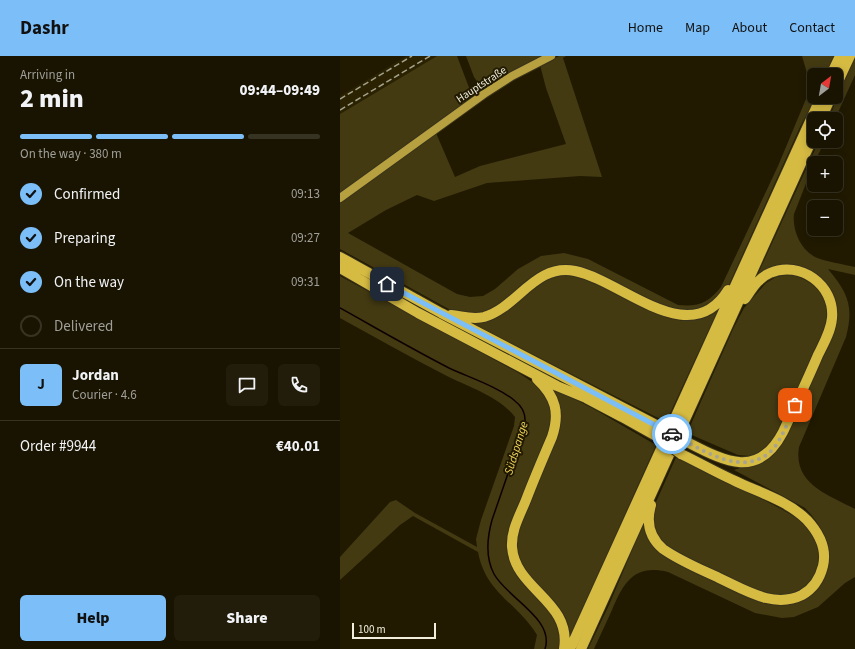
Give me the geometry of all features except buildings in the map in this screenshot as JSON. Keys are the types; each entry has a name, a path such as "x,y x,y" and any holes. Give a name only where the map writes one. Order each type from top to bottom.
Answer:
{"highway":[{"path":"834,68 840,56"},
{"path":"843,71 850,56"},
{"path":"570,649 818,104"},
{"path":"581,649 808,148"},
{"path":"340,257 658,432 681,454 793,509 806,519 820,537 824,556 822,571 814,585 805,593 791,599 776,601 765,598 662,549 653,539 649,526 649,512 657,484"},
{"path":"340,268 398,302 528,371 622,417 687,442 719,458 733,461 751,461 764,456 774,448 783,432 829,330 832,317 831,303 820,284 805,273 788,270 776,271 764,276 752,289 742,304 734,311"},
{"path":"441,313 469,318 484,317 505,306 541,276 563,270 582,273 671,313 691,317 704,313 716,306 742,271"},
{"path":"528,371 550,393 555,405 556,417 552,438 515,528 512,540 513,552 520,572 553,607 561,620 566,638 564,649"}],"main road":[{"name":"Hauptstraße","path":"340,198 484,94 551,56"}],"shaded area":[{"path":"406,56 437,56 340,114 340,96"},
{"path":"437,56 457,56 473,98 340,194 340,114"},
{"path":"466,56 543,56 483,90 474,77"},
{"path":"559,56 566,56 563,58 602,177 580,176 487,183 434,201 417,195 386,210 348,233 457,294 470,297 483,296 495,289 518,269 541,256 564,253 588,259 678,305 702,303 712,297 721,287 778,166 807,97 807,104 812,104 800,127 728,287 712,305 680,313 609,281 546,270 527,280 500,304 488,312 468,315 454,312 340,249 340,203 436,133 455,177 480,166 566,144 546,88 540,65"},
{"path":"802,56 835,56 830,68 807,68 807,73"},
{"path":"855,56 855,75 843,101 843,82"},
{"path":"835,104 842,104 838,112 832,112"},
{"path":"816,148 822,148 818,156 812,156"},
{"path":"807,167 807,181 794,214 794,226 798,238 805,249 815,257 855,267 855,275 828,269 840,285 848,300 848,326 846,337 799,447 799,460 801,470 815,487 834,499 855,509 855,577 845,583 818,607 794,617 782,618 755,613 668,572 656,570 639,573 626,584 621,591 594,649 588,649 609,605 644,522 649,538 761,602 776,605 797,602 814,591 826,574 829,553 828,547 821,529 809,512 805,508 734,470 763,460 778,446 834,305 799,268 756,278"},
{"path":"563,273 586,278 667,316 682,321 699,319 720,306 666,422 467,321 476,321 543,279"},
{"path":"790,274 810,283 817,289 822,295 827,312 823,334 775,438 759,453 750,456 738,455 687,433 734,327 744,308 766,283 776,277"},
{"path":"340,276 517,372 544,392 552,413 552,424 509,553 560,625 560,649 534,649 537,635 529,624 495,588 482,566 478,552 413,516 400,525 340,580 340,557 390,502 396,500 415,513 477,547 476,539 481,520 514,426 515,417 501,403 432,368 340,318"},
{"path":"547,385 594,409 656,445 568,642 525,572 516,551 517,535 557,429"},
{"path":"677,455 783,510 800,520 811,529 820,552 818,574 807,587 787,597 764,594 687,558 661,542 655,530 653,515 656,502"}],"waterway":[{"name":"Südspange","path":"340,308 449,368 501,391 522,408 525,417 525,424 492,520 488,541 488,554 491,568 500,583 537,618 543,628 546,638 545,649"}],"railway":[{"path":"340,99 412,56"},
{"path":"340,110 430,56"}],"way so far":[{"path":"672,434 719,458 743,462 751,461 759,459 774,448 795,405"}],"route":[{"path":"387,284 672,434"}]}
